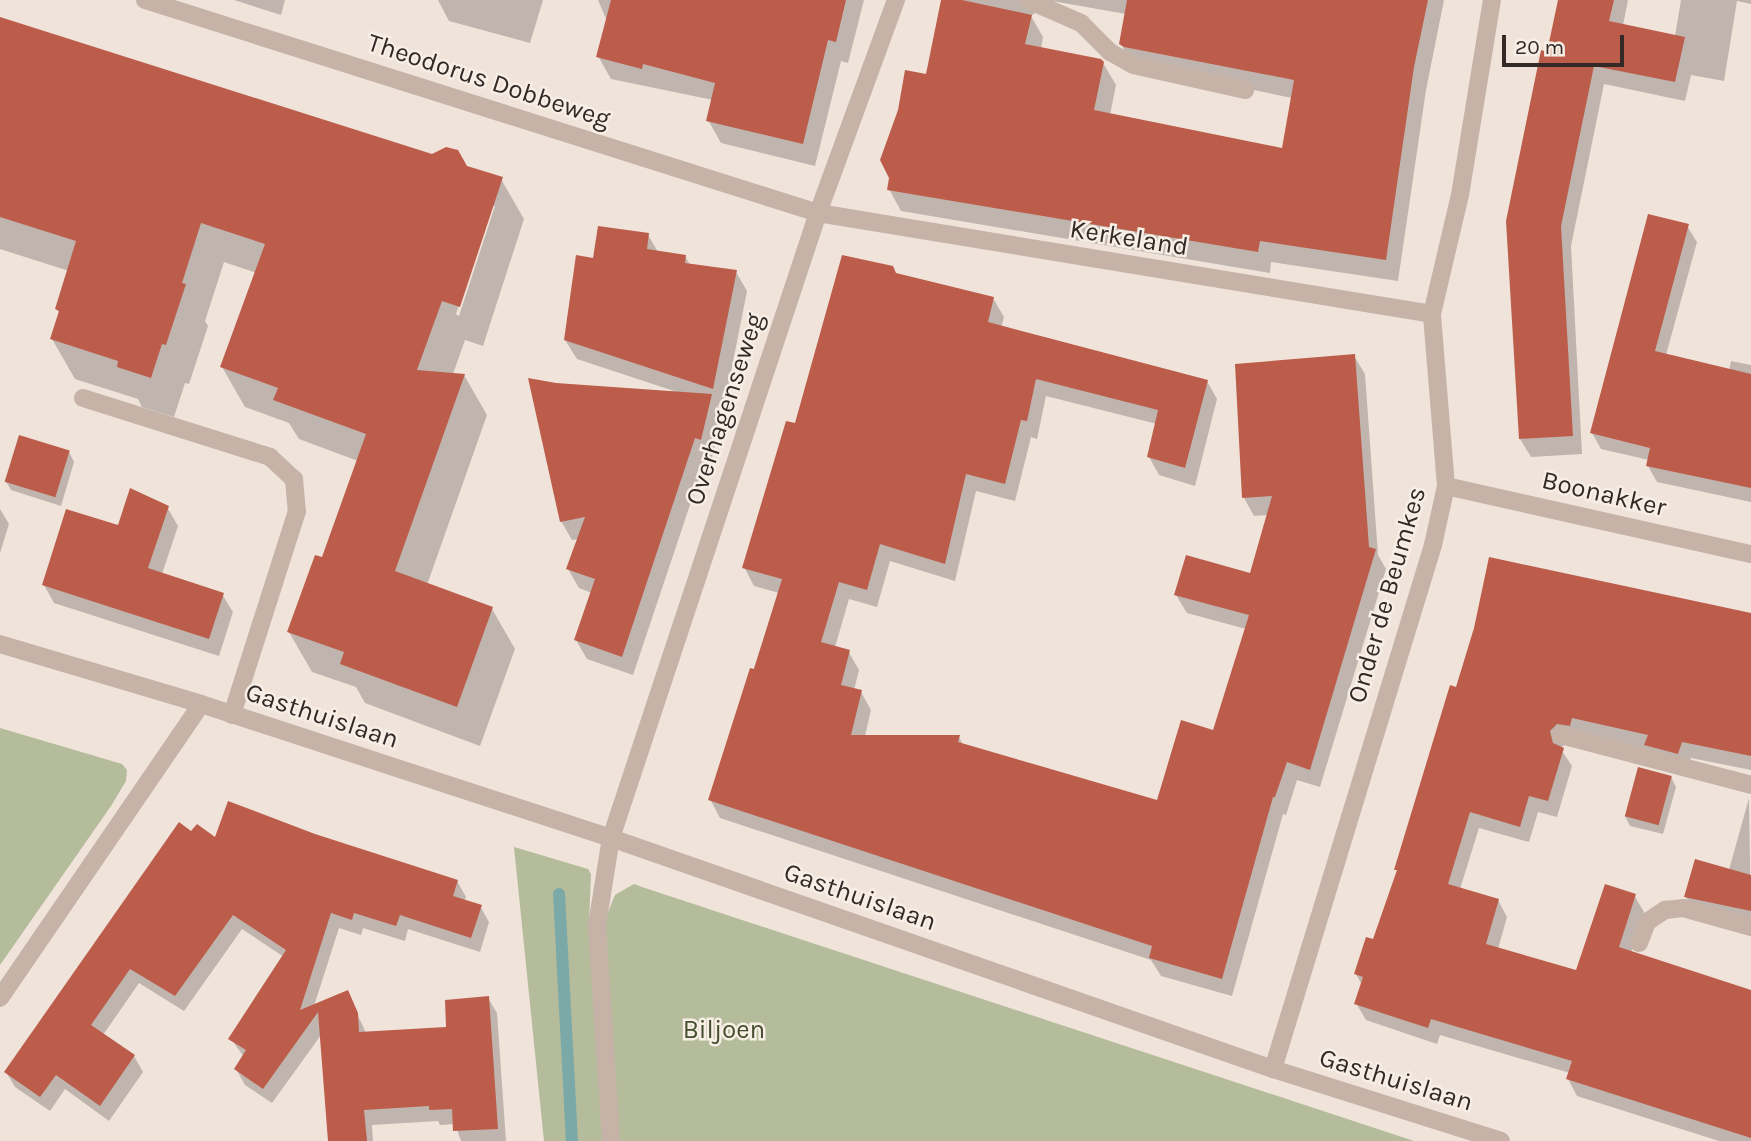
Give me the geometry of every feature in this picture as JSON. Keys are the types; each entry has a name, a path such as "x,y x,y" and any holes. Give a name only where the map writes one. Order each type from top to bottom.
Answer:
{"street":[{"name":"Theodorus Dobbeweg","path":"145,0 818,213"},
{"name":"Overhagenseweg","path":"611,838 818,213 896,0"},
{"path":"1028,0 1081,23 1110,52 1133,65 1245,90"},
{"name":"Onder de Beumkes","path":"1273,1069 1429,558 1446,486 1432,314 1460,195 1492,0"},
{"name":"Kerkeland","path":"818,213 1432,314"},
{"path":"83,397 270,457 294,479 298,511 232,715"},
{"name":"Boonakker","path":"1446,486 1751,554"},
{"name":"Gasthuislaan","path":"0,644 201,704 611,838 1273,1069 1502,1141"},
{"path":"0,998 201,704"},
{"path":"1561,735 1751,785"},
{"path":"611,838 597,925 611,1141"},
{"path":"1639,943 1647,922 1665,910 1683,908 1751,927"}],"green space":[{"path":"0,728 122,764 127,770 126,781 111,806 0,965"},
{"path":"514,847 588,869 591,874 589,924 603,1141 544,1141"},
{"name":"Biljoen","path":"634,884 1414,1141 618,1141 604,922 615,895"}],"building":[{"path":"611,0 846,0 836,42 828,40 803,144 706,121 715,83 643,64 642,69 596,57"},
{"path":"941,0 962,0 1032,15 1025,44 1101,59 1104,62 1094,110 1282,148 1294,80 1124,47 1119,44 1127,0 1428,0 1414,67 1386,260 1260,241 1258,252 887,190 889,178 880,160 898,110 905,70 926,74"},
{"path":"1558,0 1614,0 1609,21 1685,37 1675,82 1594,66 1561,226 1573,436 1519,439 1506,221 1541,50 1547,52"},
{"path":"0,17 432,154 446,147 458,150 467,166 503,177 460,307 442,301 417,370 465,374 395,571 493,607 457,707 340,664 344,652 287,632 315,555 322,557 366,434 273,400 278,388 220,367 265,244 201,223 182,283 186,284 166,345 162,344 151,378 117,367 118,361 50,339 59,311 55,309 76,241 0,217"},
{"path":"1648,214 1689,224 1655,351 1751,374 1751,488 1646,466 1650,448 1590,433"},
{"path":"598,226 649,233 647,249 686,255 685,263 737,270 713,389 564,340 576,255 593,258"},
{"path":"842,255 893,266 896,273 994,297 988,322 1208,380 1185,468 1147,457 1158,410 1036,379 1027,421 1021,420 1005,484 966,474 945,564 880,544 867,590 839,582 821,642 850,650 841,685 862,690 851,735 960,735 958,742 1157,800 1181,720 1213,730 1249,615 1174,595 1186,555 1250,573 1272,496 1242,498 1235,364 1355,354 1369,547 1376,549 1310,770 1287,762 1273,797 1222,979 1149,958 1152,946 708,800 782,579 742,568 786,421 795,423"},
{"path":"528,378 556,383 712,394 701,440 695,438 622,657 574,640 595,579 566,569 585,517 560,522"},
{"path":"19,435 70,450 55,497 5,482"},
{"path":"130,488 169,506 148,568 224,593 209,639 42,585 66,509 118,525"},
{"path":"1489,557 1751,613 1751,756 1682,742 1678,754 1644,745 1648,735 1572,718 1570,726 1557,724 1550,731 1553,743 1564,748 1548,801 1529,796 1520,827 1470,812 1448,884 1499,899 1486,944 1576,970 1605,884 1636,894 1619,947 1751,990 1751,1138 1566,1079 1572,1061 1431,1019 1428,1028 1354,1004 1363,977 1354,974 1366,937 1373,939 1397,870 1394,870 1450,685 1456,687 1474,628"},
{"path":"1638,767 1672,776 1659,825 1625,816"},
{"path":"228,801 315,834 458,880 453,896 482,905 471,938 400,915 396,926 354,913 352,920 331,913 300,1010 348,990 358,1013 359,1032 446,1027 445,1000 489,996 498,1129 453,1131 452,1109 429,1110 429,1106 364,1110 367,1141 328,1141 318,1012 263,1089 234,1069 246,1050 228,1039 286,950 233,915 175,996 130,969 91,1025 135,1055 100,1106 56,1075 40,1097 4,1072 179,822 191,831 197,824 215,837"},
{"path":"1695,859 1751,875 1751,911 1684,897"}],"waterway":[{"path":"559,894 572,1141"}]}
